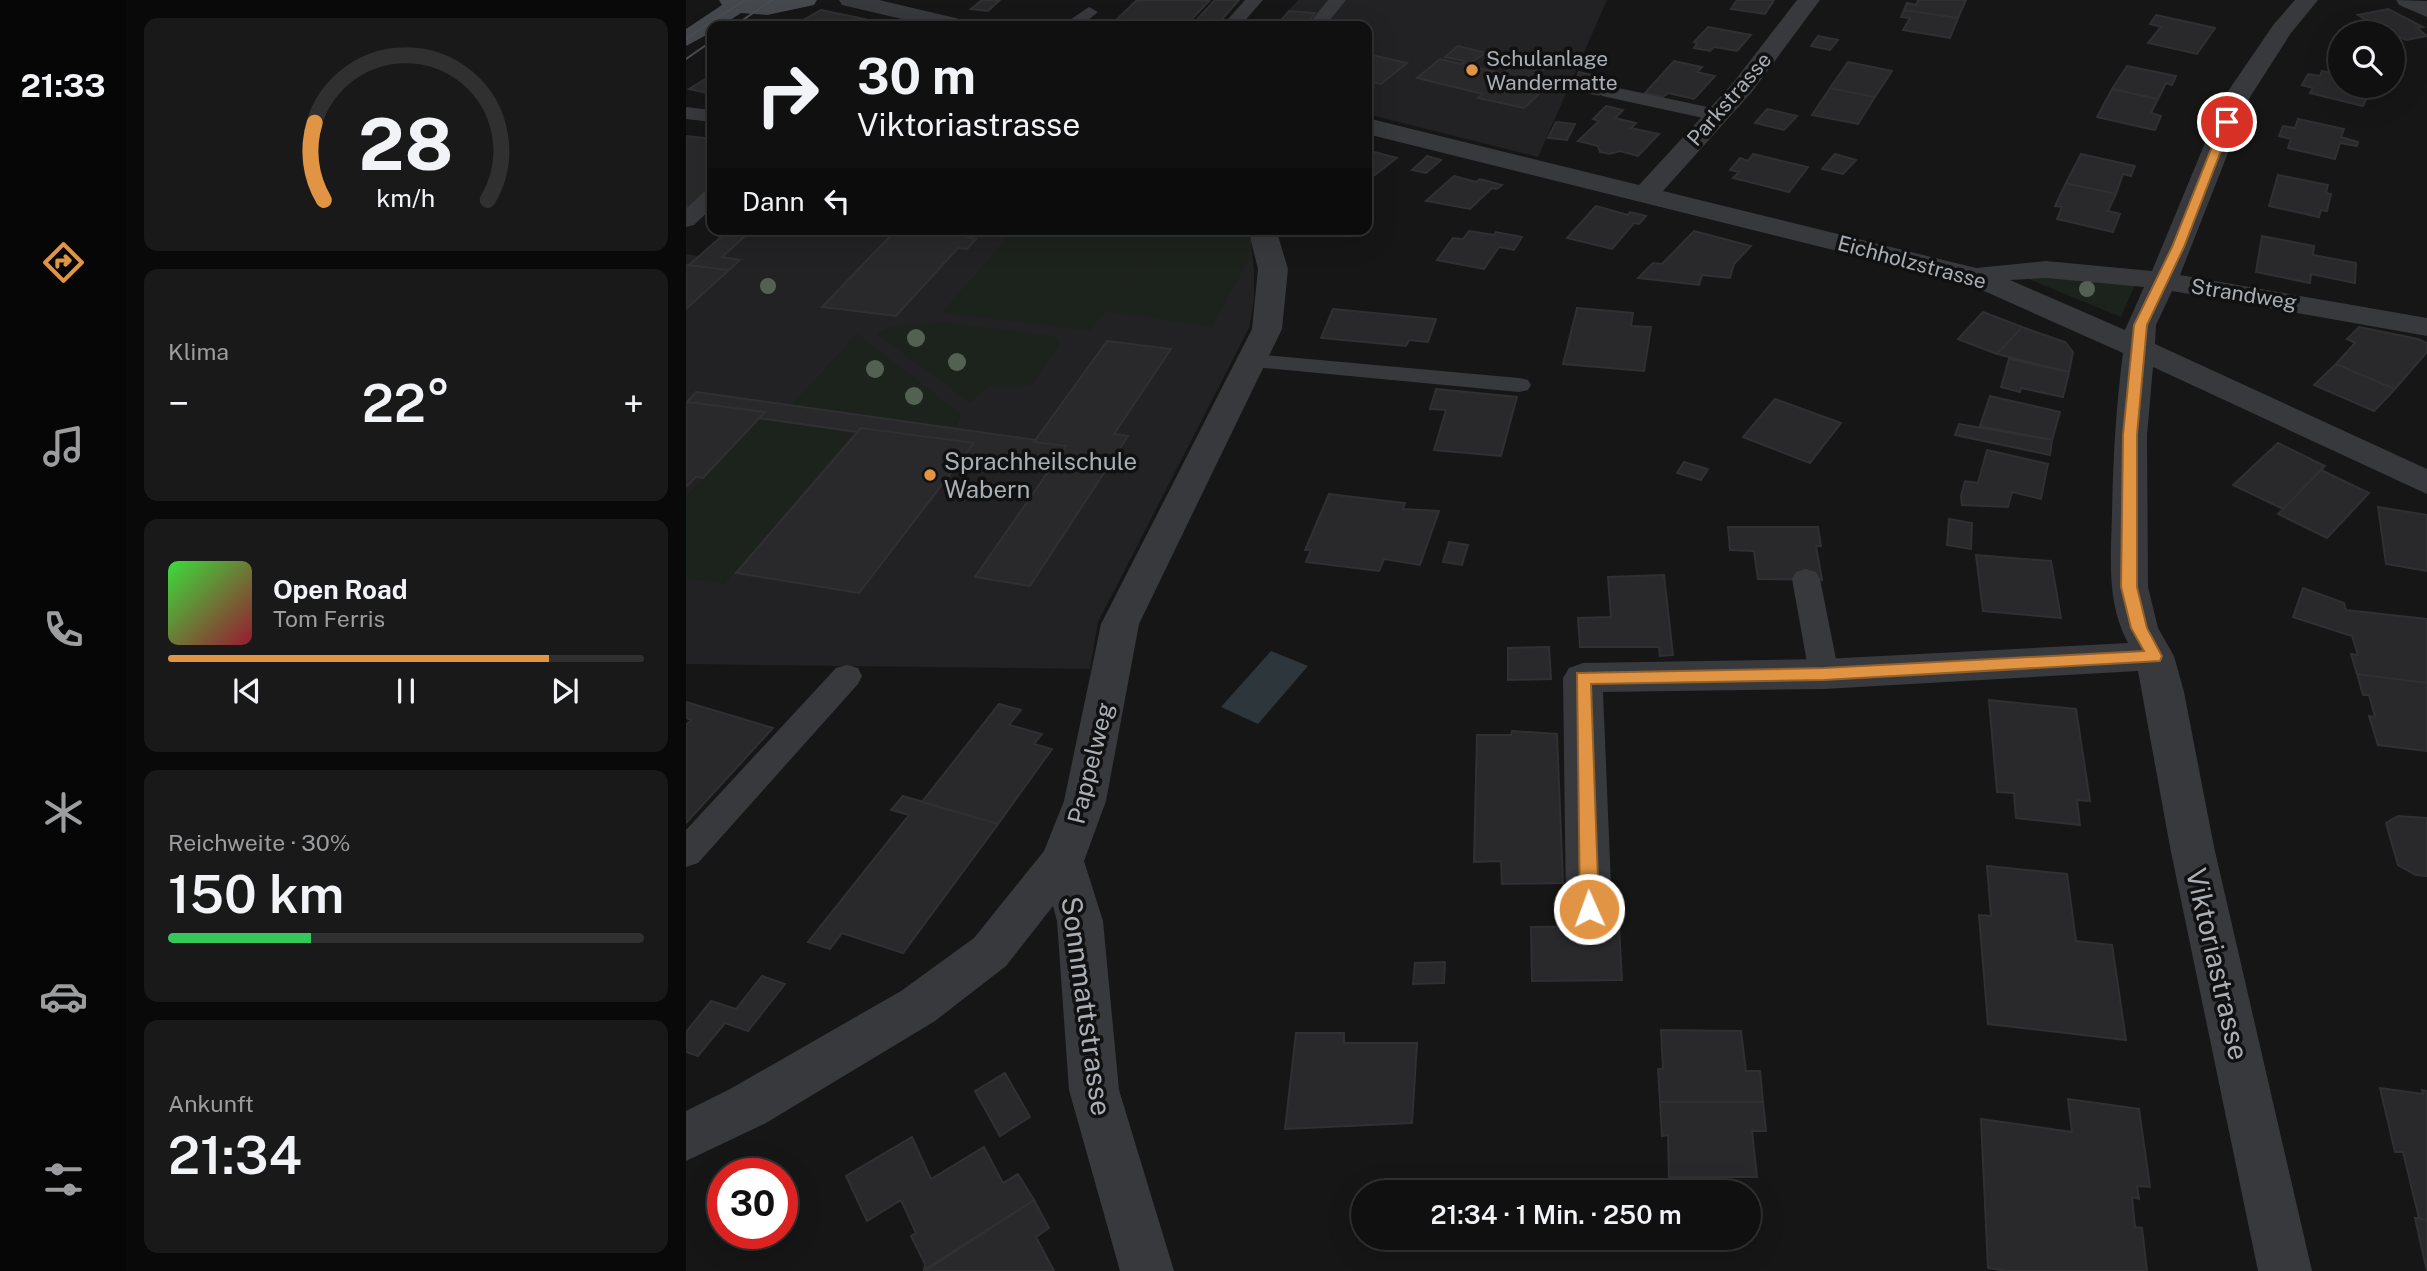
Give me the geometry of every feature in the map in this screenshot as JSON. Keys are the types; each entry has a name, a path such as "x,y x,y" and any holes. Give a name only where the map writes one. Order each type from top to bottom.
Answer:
{"main road":[{"path":"720,21 740,10 806,0"},
{"path":"686,39 707,28"},
{"path":"686,59 707,44"}],"street":[{"path":"850,0 936,21"},
{"name":"Parkstrasse","path":"1645,195 1784,36 1809,0"},
{"name":"Viktoriastrasse","path":"2286,1271 2192,847 2164,692 2154,656 2139,628 2129,587 2130,435 2141,325 2163,281 2237,96 2282,29 2307,0"},
{"path":"2407,0 2427,10"},
{"name":"Eichholzstrasse","path":"1372,127 1976,277 2427,483"},
{"name":"Pappelweg","path":"686,1137 748,1106 918,1006 990,952 1062,862 1085,801 1120,624 1267,330 1273,269 1265,235"},
{"name":"Strandweg","path":"1976,277 2007,270 2032,269 2163,281 2427,327"},
{"path":"1589,909 1583,678 1824,674 2154,656"},
{"name":"Sonnmattstrasse","path":"1062,862 1080,921 1094,1090 1147,1271"}],"lane":[{"path":"1235,21 1254,0"},
{"path":"1320,21 1337,0"},
{"path":"1077,21 1090,12"},
{"path":"1609,92 1717,115"},
{"path":"686,113 707,115"},
{"path":"686,220 707,201"},
{"path":"1252,361 1519,385"},
{"path":"1805,579 1824,674"},
{"path":"686,853 848,676"}],"shaded area":[{"name":"Schulanlage Wandermatte","path":"1298,0 1607,0 1538,157 1372,115 1372,21 1279,21"},
{"name":"Sprachheilschule Wabern","path":"721,235 1248,235 1254,271 1254,300 1249,328 1098,622 1090,669 686,664 686,254 698,256"},
{"path":"1010,235 1161,235 1090,331 943,312"},
{"path":"1163,235 1247,235 1252,252 1212,327 1106,311"},
{"path":"2014,273 2135,285 2121,317"},
{"path":"939,322 1053,336 1060,345 1031,386 989,386 970,402 877,334 887,328"},
{"path":"857,334 961,414 956,428 792,405"},
{"path":"759,420 853,433 724,584 686,578 686,498"},
{"path":"1271,651 1308,666 1258,724 1221,707"}],"building":[{"path":"982,0 999,1 988,11 971,9"},
{"path":"1215,0 1239,0 1220,21 1196,21"},
{"path":"1737,0 1774,0 1765,14 1731,9"},
{"path":"1918,0 1966,0 1958,18 1904,10 1907,3 1916,5"},
{"path":"1136,1 1209,1 1190,21 1115,21"},
{"path":"2388,9 2423,27 2417,28 2427,36 2406,40 2405,21 2368,21 2358,15"},
{"path":"821,10 864,19 861,21 802,21"},
{"path":"1904,10 1958,18 1950,38 1903,30 1910,18 1901,17"},
{"path":"1289,11 1315,13 1309,21 1281,21"},
{"path":"2156,15 2215,28 2197,54 2148,43 2161,27 2150,24"},
{"path":"1708,27 1751,35 1737,51 1714,47 1710,51 1694,48 1697,43 1694,42"},
{"path":"1818,36 1838,40 1830,50 1811,46"},
{"path":"1458,46 1486,53 1467,65 1504,74 1518,60 1548,66 1525,84 1545,88 1524,108 1478,98 1483,94 1417,78 1440,59 1461,64 1465,61 1445,57"},
{"path":"1372,55 1407,63 1381,84 1372,82"},
{"path":"1674,61 1702,67 1697,72 1715,76 1694,99 1668,93 1663,97 1645,93"},
{"path":"1848,62 1892,71 1875,97 1830,88"},
{"path":"2127,66 2176,76 2172,85 2166,83 2158,99 2112,89"},
{"path":"2322,71 2328,72 2328,97 2310,93 2313,88 2302,85 2308,74 2320,76"},
{"path":"1579,72 1616,81 1599,95 1572,89"},
{"path":"707,78 707,93 689,89"},
{"path":"1830,88 1875,97 1858,124 1812,115"},
{"path":"2112,89 2158,99 2151,113 2161,116 2155,130 2097,117"},
{"path":"2330,98 2367,98 2363,106"},
{"path":"1606,106 1623,110 1615,118 1636,123 1631,128 1659,134 1638,156 1620,151 1609,154 1600,152 1598,146 1578,141 1599,121 1593,119"},
{"path":"1767,109 1797,116 1784,130 1755,123"},
{"path":"2298,119 2344,129 2341,137 2358,142 2357,146 2340,143 2335,159 2288,148 2291,139 2279,136 2283,126 2295,128"},
{"path":"1556,122 1575,124 1567,140 1548,138"},
{"path":"686,136 707,138 707,191 686,209"},
{"path":"1372,151 1397,158 1372,177"},
{"path":"1753,154 1808,167 1789,192 1733,178 1739,172 1730,170 1740,158 1748,161"},
{"path":"1835,154 1856,160 1843,174 1822,169"},
{"path":"2081,154 2135,166 2131,176 2123,174 2116,194 2066,183"},
{"path":"1427,156 1441,160 1426,173 1412,170"},
{"path":"2278,175 2328,185 2326,193 2331,194 2327,211 2321,210 2319,217 2269,206"},
{"path":"1454,176 1502,185 1497,189 1492,188 1470,209 1426,201"},
{"path":"2066,183 2116,194 2108,211 2120,214 2113,232 2057,219 2062,207 2055,206"},
{"path":"1596,206 1628,215 1630,212 1646,216 1639,224 1634,223 1612,249 1567,238"},
{"path":"1469,231 1522,237 1514,250 1499,247 1484,269 1437,260 1453,238 1463,239"},
{"path":"1694,231 1751,246 1734,264 1730,278 1702,275 1699,285 1638,278 1653,263 1662,264"},
{"path":"723,235 746,235 722,257 740,260 729,270 689,265"},
{"path":"891,235 969,235 967,237 976,239 967,249 958,248 896,316 822,307"},
{"path":"2262,236 2314,246 2313,255 2356,263 2355,283 2311,274 2310,283 2256,272"},
{"path":"686,265 729,270 686,309"},
{"path":"1577,308 1633,313 1631,326 1651,327 1644,371 1563,364"},
{"path":"1333,309 1436,319 1428,342 1409,340 1406,346 1321,338"},
{"path":"1983,312 2022,327 1997,354 1958,339"},
{"path":"2022,327 2065,342 2073,352 2069,372 1997,354"},
{"path":"2359,327 2418,339 2427,343 2427,352 2395,389 2336,364 2355,343 2347,339"},
{"path":"1107,341 1171,349 1114,434 1128,436 1030,586 975,577 1066,446 1034,442"},
{"path":"2009,359 2069,372 2063,397 2021,388 2020,392 2001,387"},
{"path":"2336,364 2395,389 2374,411 2314,385"},
{"path":"1436,389 1517,397 1501,456 1434,450 1446,410 1430,409"},
{"path":"696,392 1066,446 1047,472 961,460 974,443 861,428 857,432 759,418 765,412 687,402"},
{"path":"1990,396 2060,412 2052,440 1980,426"},
{"path":"1775,399 1841,423 1810,463 1743,437"},
{"path":"686,402 765,412 703,478 696,477 686,487"},
{"path":"1959,424 2052,440 2050,455 1955,435"},
{"path":"861,428 974,443 859,593 736,573"},
{"path":"2278,443 2325,466 2283,509 2233,485"},
{"path":"1987,450 2048,464 2041,499 2012,492 2008,507 1962,505 1961,496 1965,481 1978,483"},
{"path":"1684,462 1708,469 1701,480 1677,473"},
{"path":"2321,470 2369,493 2327,538 2278,514"},
{"path":"1329,494 1405,503 1403,509 1439,511 1420,565 1384,559 1379,571 1306,562 1311,550 1305,550"},
{"path":"2378,507 2427,515 2427,571 2386,564"},
{"path":"1949,519 1972,523 1971,549 1947,545"},
{"path":"1728,527 1818,527 1821,546 1816,546 1822,580 1758,579 1754,551 1730,550"},
{"path":"1449,542 1468,545 1462,565 1443,562"},
{"path":"1976,555 2051,561 2061,618 1983,611"},
{"path":"1664,575 1673,655 1660,656 1659,647 1580,647 1578,618 1611,617 1608,577"},
{"path":"2303,588 2344,603 2346,610 2427,619 2427,683 2357,674 2351,654 2358,655 2352,636 2293,617"},
{"path":"1549,647 1551,679 1508,680 1508,648"},
{"path":"2357,674 2427,683 2427,751 2378,745 2369,716 2375,717 2369,695 2363,695"},
{"path":"1989,700 2076,709 2090,801 2077,800 2080,825 2016,818 2014,793 1997,792"},
{"path":"686,702 773,728 686,823 686,725 691,720 686,718"},
{"path":"999,704 1021,710 1009,725 1042,734 1034,744 1052,749 998,824 922,802"},
{"path":"1512,731 1557,734 1563,883 1502,884 1501,861 1474,862 1477,735 1511,735"},
{"path":"903,796 998,824 903,953 842,933 830,949 808,942 909,815 891,810"},
{"path":"2398,816 2427,818 2427,876 2416,875 2398,865 2386,823"},
{"path":"1987,866 2067,874 2076,941 2112,945 2126,1040 1988,1024 1979,915 1991,916"},
{"path":"1619,926 1622,980 1532,981 1531,927"},
{"path":"1445,962 1444,983 1413,984 1415,963"},
{"path":"762,976 785,984 748,1031 725,1023 698,1056 686,1052 686,1032 711,1001 736,1009"},
{"path":"1661,1030 1741,1031 1746,1071 1760,1071 1763,1102 1660,1102 1658,1069 1663,1069"},
{"path":"1296,1033 1344,1033 1344,1043 1417,1043 1412,1123 1285,1129"},
{"path":"1005,1073 1030,1117 1000,1136 975,1091"},
{"path":"2380,1088 2423,1094 2422,1090 2427,1091 2427,1220 2419,1218 2403,1152 2395,1152"},
{"path":"2068,1099 2139,1109 2150,1187 2137,1186 2139,1199 2132,1197 2135,1227 2142,1228 2147,1271 2007,1271 1988,1268 1981,1119 2072,1132"},
{"path":"1660,1102 1763,1102 1766,1131 1752,1131 1757,1177 1669,1177 1668,1135 1662,1136"},
{"path":"912,1137 931,1179 984,1147 1003,1183 1018,1174 1034,1200 924,1270 925,1264 911,1236 916,1233 901,1200 867,1221 846,1176"},
{"path":"1034,1200 1049,1228 1036,1237 1054,1271 925,1271"},
{"path":"2415,1218 2427,1220 2427,1271"}],"tram line":[{"path":"713,21 745,0"},
{"path":"741,21 772,0"},
{"path":"686,39 707,25"},
{"path":"686,59 707,44"}],"place":[{"name":"Schulanlage Wandermatte","path":"1472,70"},
{"name":"Sprachheilschule Wabern","path":"930,475"}],"route":[{"path":"1589,909 1583,678 1824,674 2154,656 2139,628 2129,587 2130,435 2141,325 2178,247 2227,122"}]}
